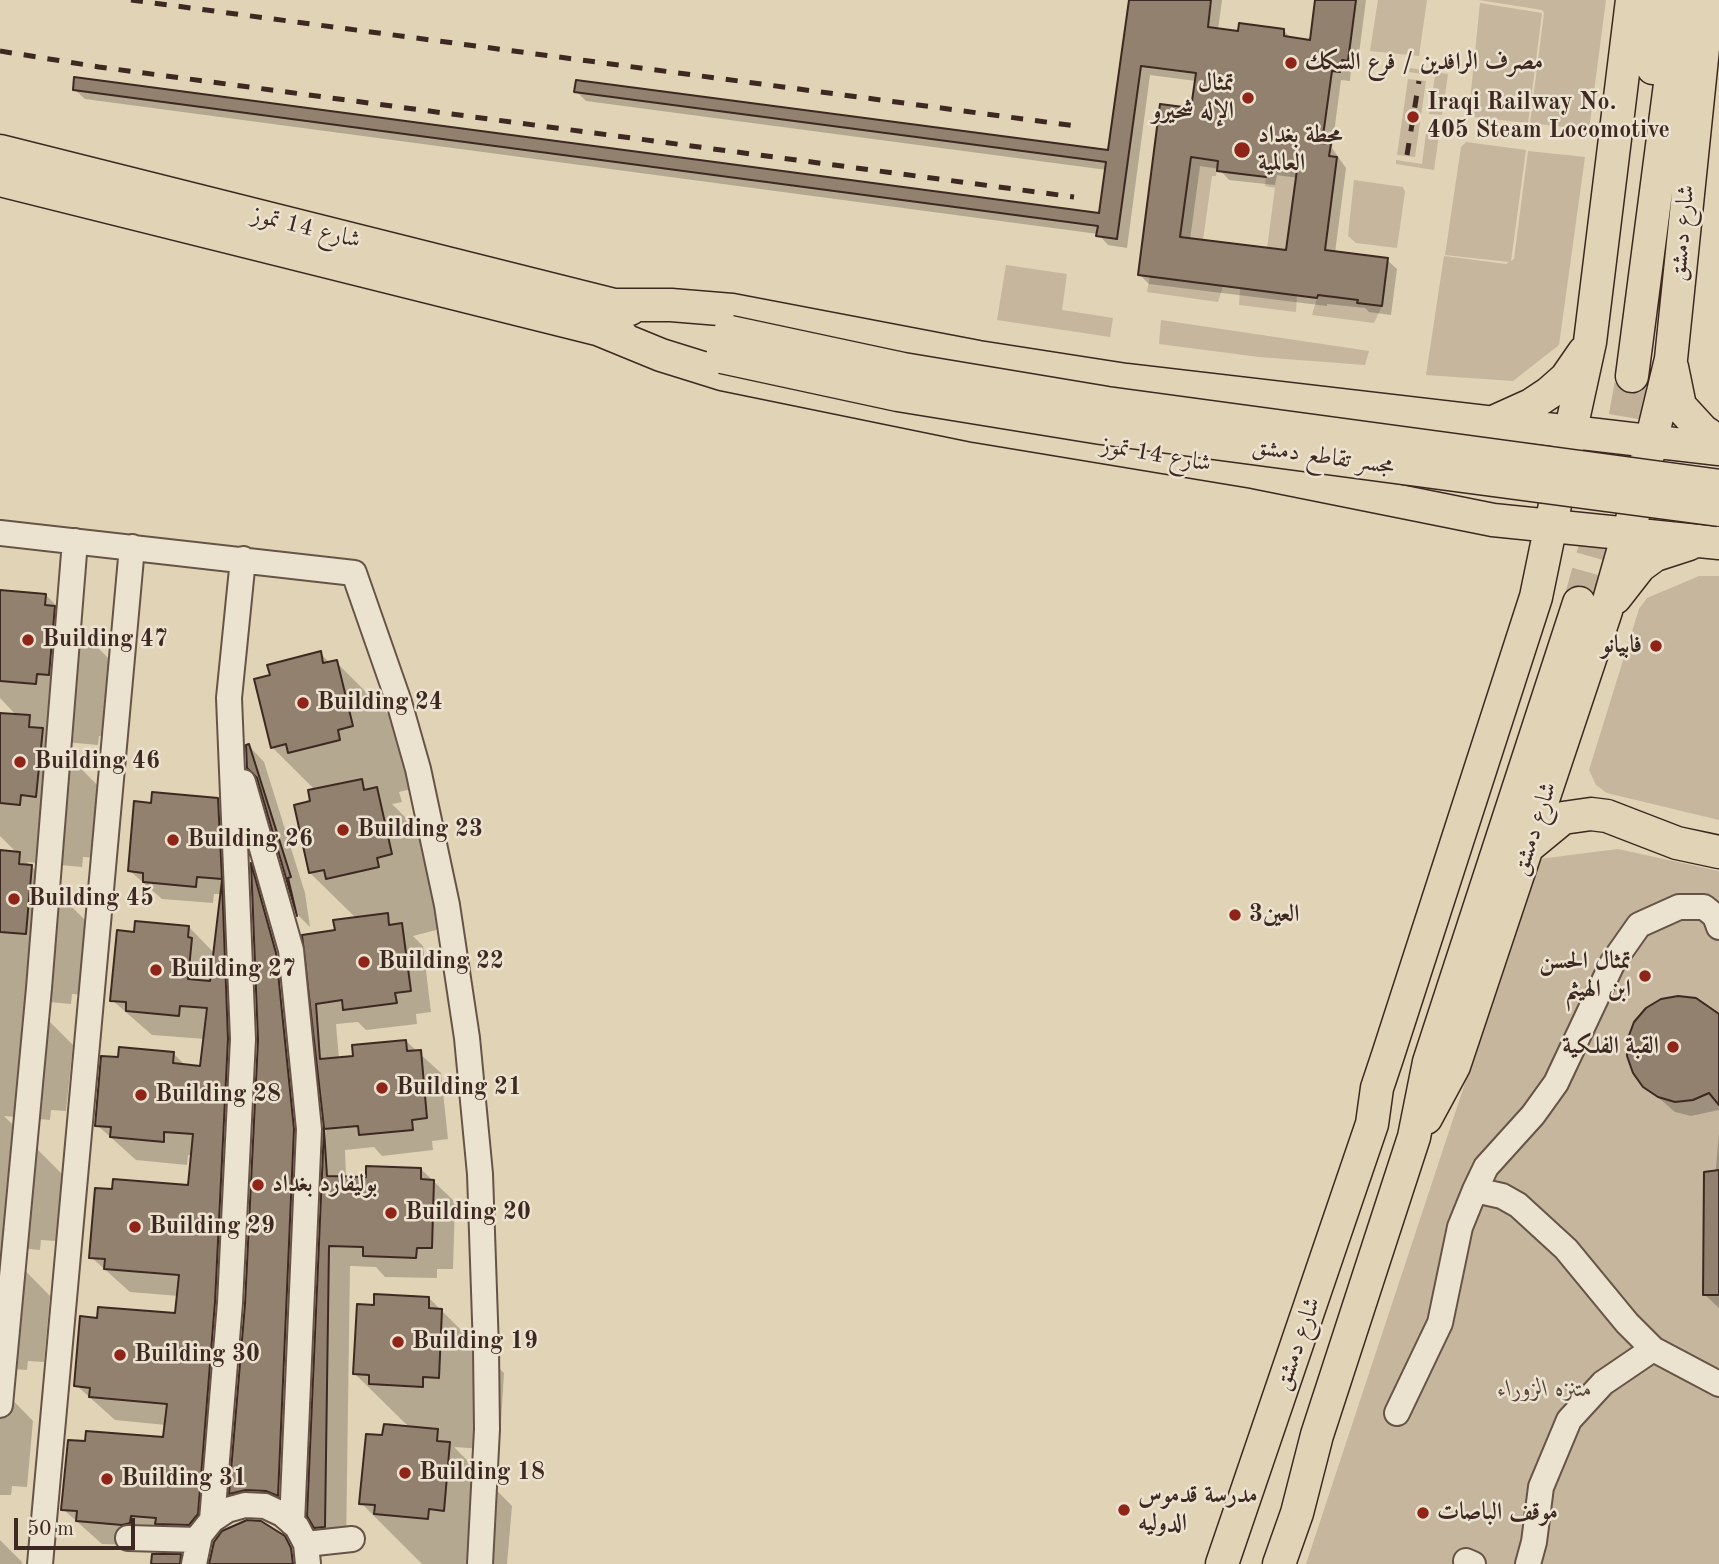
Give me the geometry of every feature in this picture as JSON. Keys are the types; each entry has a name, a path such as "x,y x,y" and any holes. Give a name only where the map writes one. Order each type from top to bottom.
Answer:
{"main road":[{"path":"1568,443 1590,342 1632,0"},
{"name":"شارع دمشق","path":"1657,0 1622,374 1681,0"},
{"name":"شارع دمشق","path":"1648,452 1671,359 1708,0"},
{"name":"شارع 14 تموز","path":"0,151 606,317 660,355 722,374 976,426 1254,472 1493,520 1553,514 1631,523 1709,542"},
{"name":"شارع 14 تموز","path":"0,180 726,344"},
{"name":"شارع 14 تموز","path":"606,317 671,305 732,310 978,357 1126,380 1491,423 1568,443 1648,452 1719,449"},
{"path":"1491,423 1531,405 1549,393 1573,369 1590,342"},
{"name":"مجسر تقاطع دمشق","path":"726,344 903,369 1107,403 1719,486"},
{"name":"مجسر تقاطع دمشق","path":"726,344 898,395 1101,428 1719,510"},
{"path":"1671,359 1680,406 1703,431 1719,442"},
{"name":"شارع دمشق","path":"1414,1137 1454,1066 1529,846 1570,601 1553,514"},
{"path":"1493,520 1521,545 1530,561 1570,601 1640,566 1655,555 1709,542"},
{"name":"شارع دمشق","path":"1222,1564 1372,1124 1384,1066 1570,601 1631,523"},
{"name":"شارع دمشق","path":"1279,1564 1297,1513 1317,1435 1414,1137 1429,1062 1570,601"},
{"path":"1529,846 1563,818 1591,814 1607,816 1677,843 1719,852"},
{"path":"1288,1375 1308,1381 1317,1389 1317,1435"}],"street":[{"path":"0,533 354,573 399,702 418,769 458,971 480,1174 487,1390 480,1564"},
{"path":"0,1405 39,988 75,541"},
{"path":"40,1564 132,547"},
{"path":"201,1542 230,1303 243,1039 229,698 243,559"},
{"path":"231,739 291,950 309,1129 292,1523"},
{"path":"1396,1413 1440,1322 1460,1227 1475,1189 1486,1167 1533,1115 1556,1083 1613,962 1639,925 1679,907 1704,907 1715,916 1719,927"},
{"path":"1475,1189 1502,1196 1518,1205 1550,1232 1582,1266 1627,1323 1653,1349 1719,1384"},
{"path":"1528,1564 1534,1542 1541,1487 1569,1420 1603,1383 1653,1349"},
{"path":"201,1542 227,1510 245,1505 265,1506 282,1514 292,1523 307,1554 352,1539"},
{"path":"128,1538 201,1542"}],"green space":[{"path":"1378,0 1427,0 1419,56 1370,51"},
{"path":"1479,0 1606,0 1589,130 1530,123 1544,13 1542,10"},
{"path":"1480,3 1542,13 1528,123 1473,117 1469,111"},
{"path":"1410,68 1448,74 1442,115 1429,114 1435,76 1409,72"},
{"path":"1408,79 1426,81 1415,157 1397,155"},
{"path":"1427,126 1440,128 1434,170 1396,164 1396,160 1422,164"},
{"path":"1466,142 1526,150 1511,261 1514,259 1528,151 1585,157 1559,345 1513,381 1426,375 1444,256 1506,264 1509,262 1445,255 1461,147"},
{"path":"1191,157 1218,161 1216,176 1212,176 1203,240 1180,237"},
{"path":"1267,166 1297,170 1286,250 1267,248 1275,188 1265,186"},
{"path":"1354,180 1403,187 1405,192 1397,248 1356,243 1348,236"},
{"path":"1006,265 1067,274 1062,310 1113,318 1110,337 997,320"},
{"path":"1150,276 1223,286 1218,302 1147,292"},
{"path":"1240,288 1297,295 1296,312 1239,305"},
{"path":"1318,295 1382,306 1374,323 1312,315"},
{"path":"1161,320 1369,351 1365,365 1259,357 1159,344"},
{"path":"1699,576 1719,576 1719,820 1607,793 1596,785 1589,770 1639,609 1647,598"},
{"name":"متنزه الزوراء","path":"1618,849 1719,871 1719,1564 1306,1564 1539,859"}],"building":[{"path":"1129,0 1211,0 1208,27 1238,31 1239,23 1284,29 1284,36 1310,40 1315,0 1356,0 1348,61 1342,60 1340,72 1332,71 1322,143 1331,144 1329,156 1337,157 1325,250 1388,258 1382,306 1357,303 1358,300 1318,295 1317,298 1138,275 1160,104 1191,108 1196,73 1141,66 1117,239 1096,236 1098,226 73,90 74,77 1099,213 1106,162 574,92 576,80 1108,150","holes":["1191,157 1218,161 1217,171 1266,177 1267,166 1297,170 1286,250 1180,237"]},
{"name":"Building 47","path":"0,590 46,594 45,605 55,606 49,675 37,674 36,684 0,681"},
{"name":"Building 24","path":"321,651 323,663 337,660 353,726 338,730 340,740 288,753 286,744 271,748 254,679 270,675 267,665"},
{"name":"Building 46","path":"0,713 30,715 29,727 43,728 36,797 21,795 20,805 0,803"},
{"path":"249,744 291,877 288,878 297,916 257,778 247,768 246,745"},
{"name":"Building 23","path":"362,779 364,790 377,787 392,854 377,858 379,867 326,879 324,870 309,873 294,805 310,801 308,790"},
{"name":"Building 26","path":"152,792 218,798 222,879 197,877 196,887 143,882 143,873 128,871 134,801 151,803"},
{"name":"Building 45","path":"0,850 20,852 19,864 32,865 26,934 0,932"},
{"path":"251,863 276,953 294,1129 278,1496 266,1491 246,1490 229,1494 245,1304 258,1040"},
{"path":"222,880 228,1039 215,1302 198,1514 189,1525 155,1524 156,1518 131,1516 130,1523 122,1525 76,1521 77,1511 61,1510 68,1440 85,1441 86,1431 163,1437 167,1404 89,1397 90,1388 74,1386 80,1316 97,1318 98,1307 175,1313 179,1275 104,1269 105,1259 89,1258 95,1188 112,1189 113,1179 188,1185 193,1134 164,1132 164,1142 110,1137 111,1127 95,1126 101,1056 118,1057 119,1047 174,1052 173,1063 200,1066 207,1008 180,1006 179,1016 126,1011 126,1002 110,1001 117,930 134,932 135,921 189,926 188,937 192,938 188,979 210,981"},
{"path":"388,913 389,925 402,923 411,991 395,993 397,1003 343,1010 342,1000 316,1004 320,1059 353,1056 352,1045 406,1040 407,1051 421,1050 427,1118 412,1120 413,1130 359,1135 358,1126 324,1129 327,1176 366,1177 366,1166 421,1168 421,1179 434,1180 432,1248 417,1248 416,1258 363,1256 363,1247 329,1246 325,1527 314,1528 307,1516 324,1128 302,935 335,930 333,920"},
{"name":"القبة الفلكية","path":"1678,996 1696,998 1719,1014 1719,1105 1709,1093 1693,1100 1675,1102 1658,1097 1643,1087 1633,1073 1627,1056 1628,1038 1634,1022 1646,1008 1661,999"},
{"path":"1719,1170 1719,1295 1703,1295 1704,1172"},
{"name":"Building 19","path":"374,1294 429,1297 429,1308 442,1309 439,1378 423,1377 423,1387 369,1384 369,1375 353,1374 357,1304 374,1305"},
{"name":"Building 18","path":"384,1424 438,1429 437,1441 450,1442 444,1511 429,1509 428,1519 374,1514 375,1505 359,1504 366,1434 382,1435"},
{"path":"247,1520 261,1521 285,1536 291,1548 293,1564 209,1564 214,1542 222,1531"},
{"path":"152,1554 181,1554 180,1564 151,1564"}],"tunnel":[{"path":"1579,603 1613,483 1632,376"}],"railway":[{"path":"131,0 1076,126"},
{"path":"0,51 99,67 1074,197"},
{"path":"1407,155 1419,81"}],"place":[{"name":"مصرف الرافدين / فرع السكك","path":"1291,63"},
{"name":"تمثال الإله شحيرو","path":"1248,98"},
{"name":"Iraqi Railway No. 405 Steam Locomotive","path":"1413,117"},
{"name":"محطة بغداد العالمية","path":"1242,150"},
{"name":"Building 47","path":"28,640"},
{"name":"فابيانو","path":"1656,646"},
{"name":"Building 24","path":"303,703"},
{"name":"Building 46","path":"20,762"},
{"name":"Building 23","path":"343,830"},
{"name":"Building 26","path":"173,840"},
{"name":"Building 45","path":"14,899"},
{"name":"العين3","path":"1235,915"},
{"name":"Building 22","path":"364,962"},
{"name":"Building 27","path":"156,970"},
{"name":"تمثال الحسن ابن الهيثم","path":"1645,976"},
{"name":"القبة الفلكية","path":"1673,1047"},
{"name":"Building 21","path":"382,1088"},
{"name":"Building 28","path":"141,1095"},
{"name":"بوليفارد بغداد","path":"258,1185"},
{"name":"Building 20","path":"391,1213"},
{"name":"Building 29","path":"135,1227"},
{"name":"Building 19","path":"398,1342"},
{"name":"Building 30","path":"120,1355"},
{"name":"Building 18","path":"405,1473"},
{"name":"Building 31","path":"107,1479"},
{"name":"مدرسة قدموس الدوليه","path":"1124,1510"},
{"name":"موقف الباصات","path":"1423,1513"}]}
